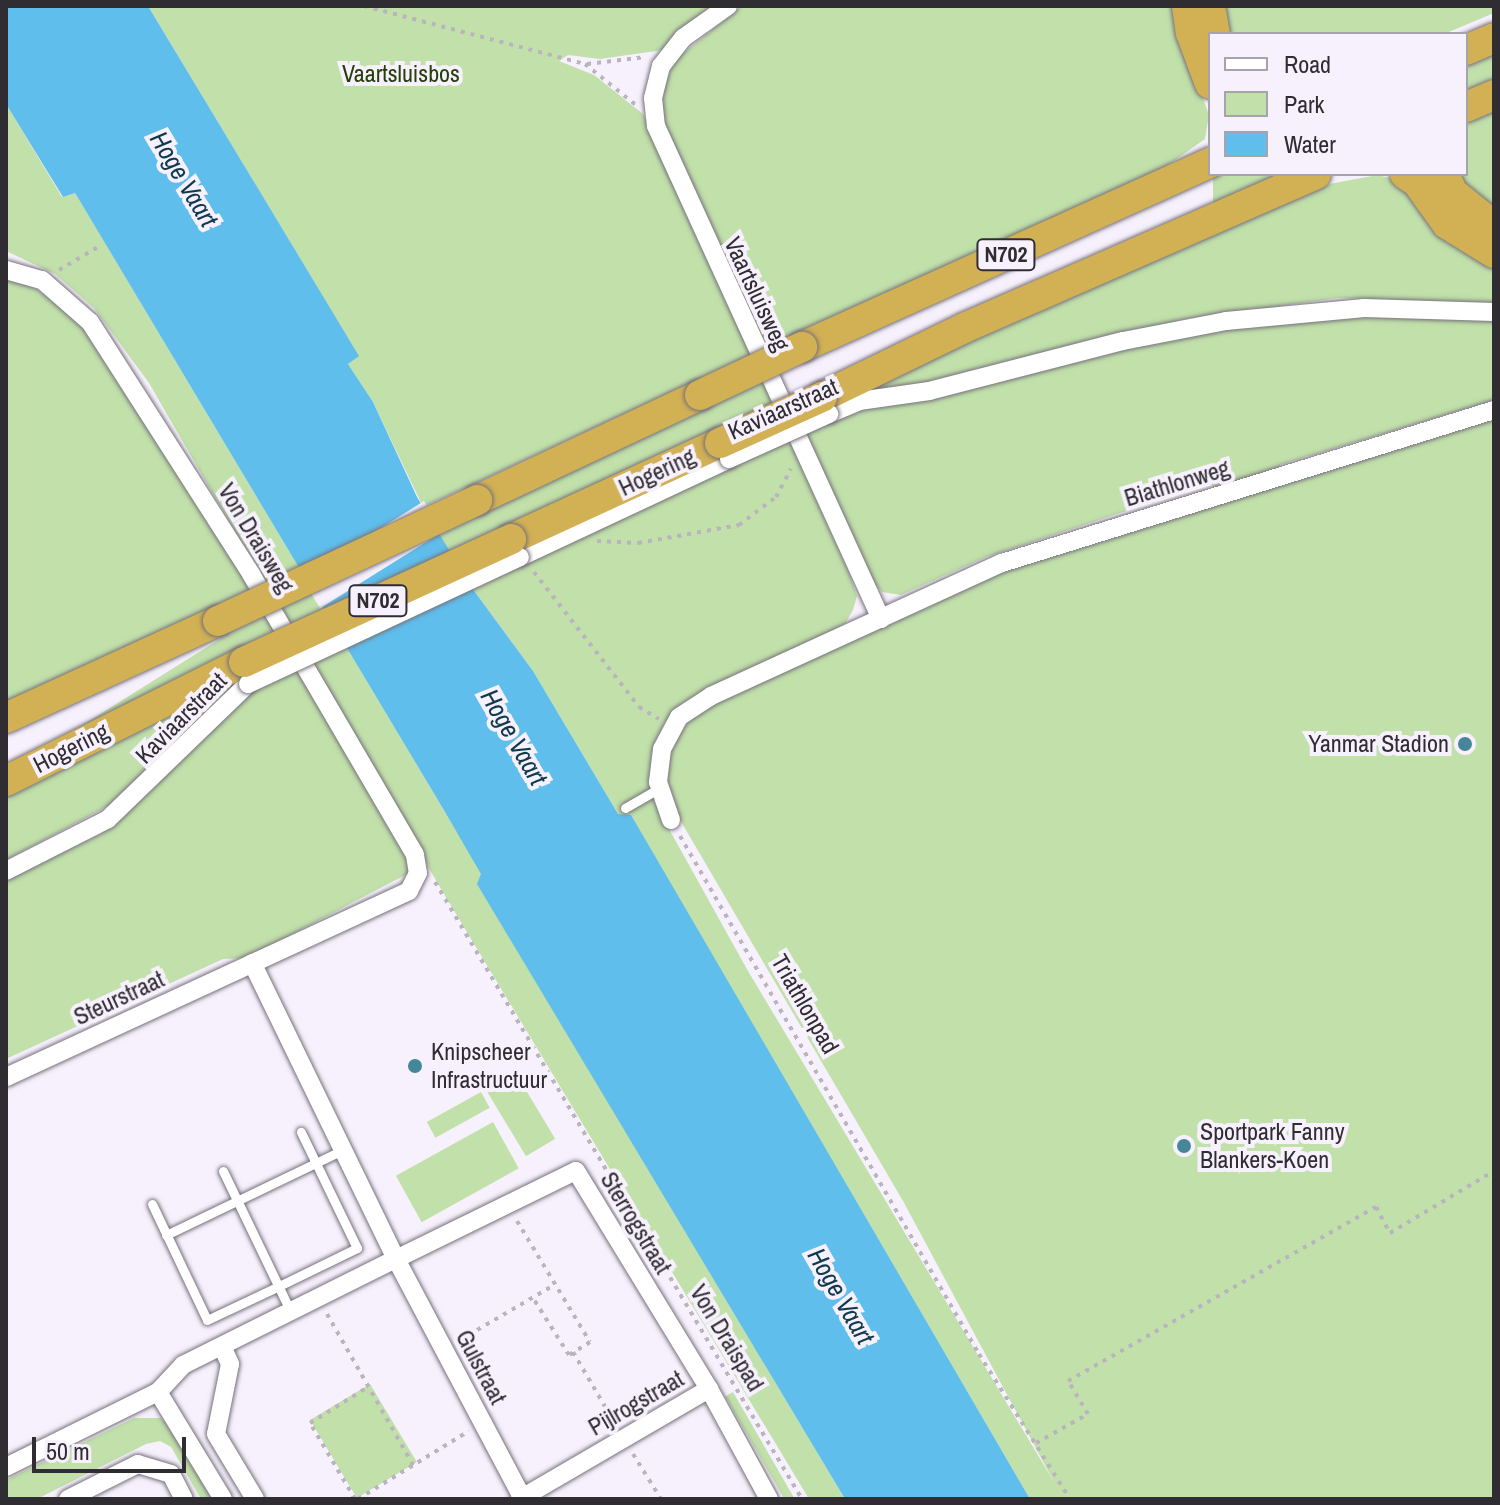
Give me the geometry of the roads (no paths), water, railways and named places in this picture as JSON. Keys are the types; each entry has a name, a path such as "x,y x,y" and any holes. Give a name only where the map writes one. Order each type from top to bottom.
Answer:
{"highway":[{"path":"1187,6 1191,33 1208,79"},
{"path":"1210,6 1215,32"},
{"path":"1468,49 1494,38"},
{"path":"1468,106 1494,95"},
{"name":"N702","path":"6,718 802,347 1208,162"},
{"name":"Hogering","path":"6,781 826,406 964,328 1312,176"},
{"path":"1407,176 1454,229 1494,253"},
{"path":"1445,176 1453,193 1494,226"}],"street":[{"name":"Vaartsluisweg","path":"728,6 683,38 656,79 656,126 881,619"},
{"name":"Von Draisweg","path":"6,270 42,280 90,322 157,421 415,855 418,873"},
{"name":"Kaviaarstraat","path":"826,406 938,389 1123,341 1226,321 1364,308 1494,312"},
{"name":"Biathlonweg","path":"881,619 1012,559 1494,410"},
{"path":"671,820 659,788 662,749 687,710 881,619"},
{"name":"Kaviaarstraat","path":"6,871 108,819 246,673"},
{"name":"Steurstraat","path":"6,1077 409,891 418,873"},
{"path":"6,1467 158,1392 183,1365 396,1259 252,963"},
{"name":"Sterrogstraat","path":"396,1259 576,1171 709,1389"},
{"name":"Gulstraat","path":"396,1259 521,1498"},
{"path":"222,1346 230,1364 216,1434 255,1499"},
{"name":"Pijlrogstraat","path":"521,1498 709,1389 769,1499"},
{"path":"158,1392 223,1499"},
{"path":"68,1499 138,1464 171,1474 184,1499"}],"lane":[{"path":"625,808 659,788"},
{"path":"152,1204 207,1320 279,1286 357,1248 301,1132"},
{"path":"166,1235 343,1150"},
{"path":"223,1171 291,1312"}],"water":[{"name":"Hoge Vaart","path":"6,6 148,6 359,356 348,364 373,402 417,497 472,588 533,671 618,814 631,815 1030,1499 845,1499 477,884 481,874 445,812 75,193 63,197 6,104"}],"place":[{"name":"Yanmar Stadion","path":"1465,744"},
{"name":"Knipscheer Infrastructuur","path":"415,1066"},
{"name":"Sportpark Fanny Blankers-Koen","path":"1184,1146"}],"park label":[{"name":"Vaartsluisbos","path":"401,74"}]}
